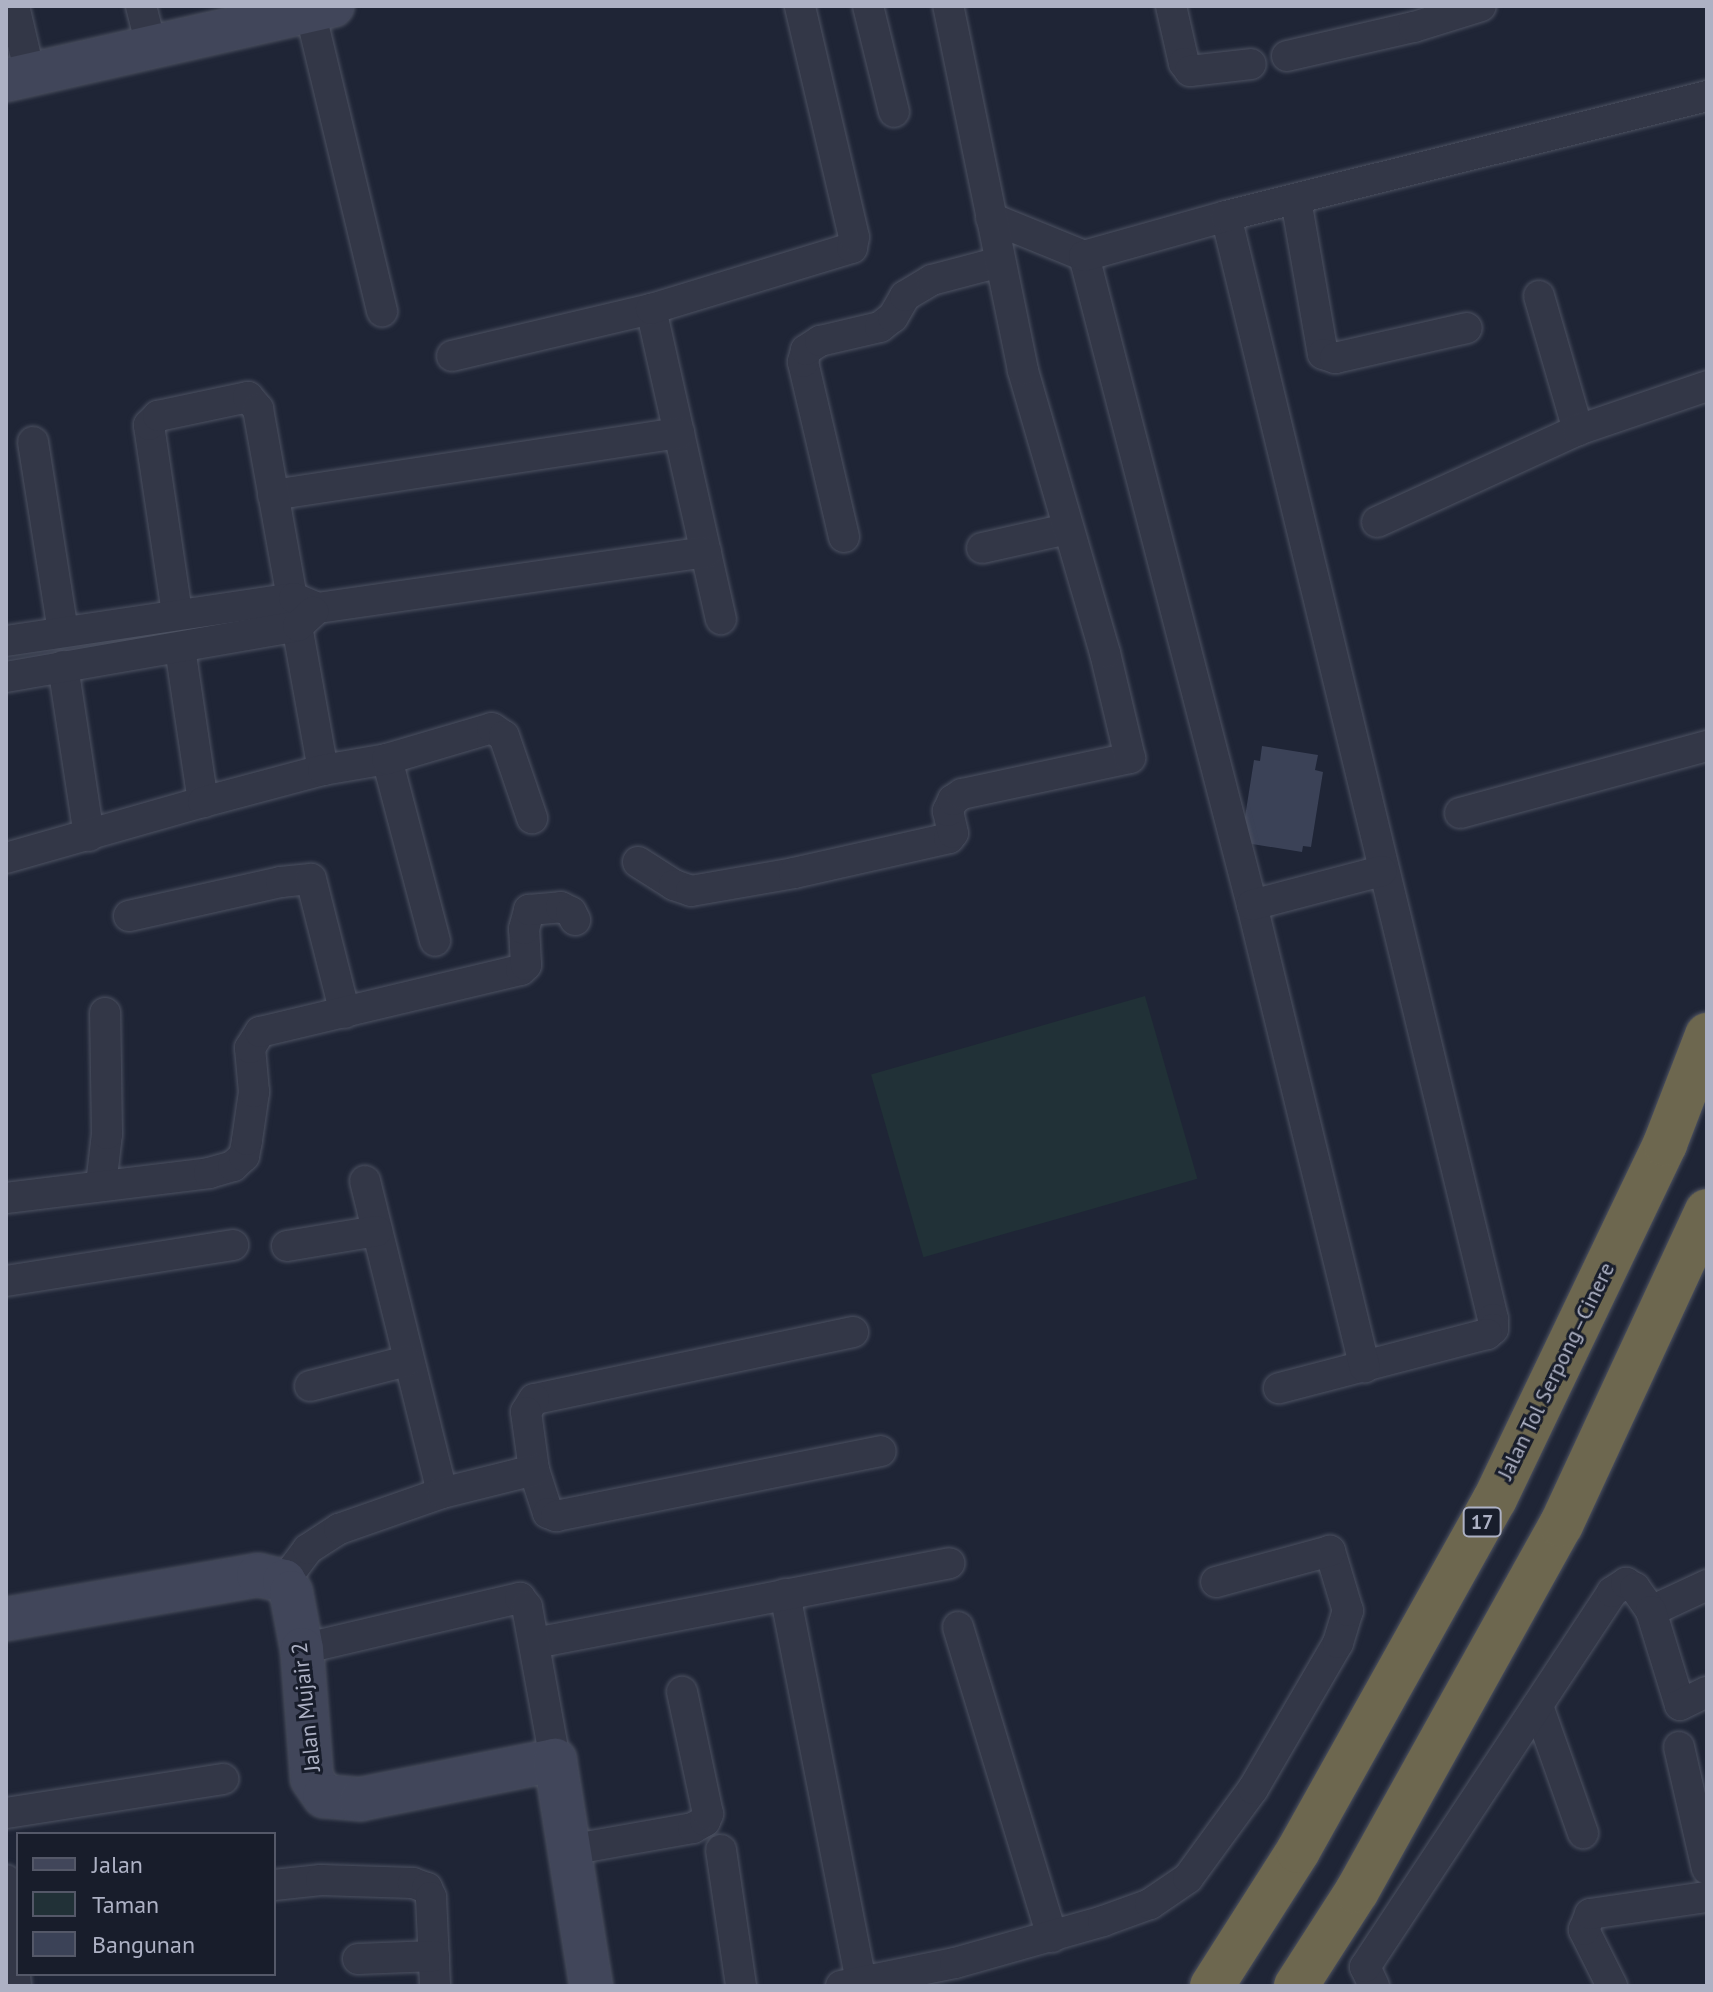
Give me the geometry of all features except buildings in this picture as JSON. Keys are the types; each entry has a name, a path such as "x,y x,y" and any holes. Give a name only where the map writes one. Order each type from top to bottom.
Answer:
{"highway":[{"name":"Jalan Tol Serpong–Cinere","path":"1212,1986 1298,1851 1495,1499 1665,1144 1707,1035"},
{"path":"1296,1986 1357,1891 1561,1525 1707,1211"}],"street":[{"path":"14,6 18,77 322,9 382,312"},
{"path":"141,6 152,49"},
{"path":"452,356 651,309 852,248 854,237 800,6"},
{"path":"868,6 894,112"},
{"path":"638,862 674,885 691,891 794,873 949,838 953,833 948,811 953,800 962,794 1130,758 1105,653 1023,370 948,6"},
{"path":"1171,6 1184,63 1190,71 1251,64"},
{"path":"1287,56 1414,27 1481,6"},
{"path":"991,218 1084,256 1226,216 1707,96"},
{"path":"1296,200 1323,354 1335,358 1467,328"},
{"path":"1226,216 1493,1326 1487,1334 1279,1388"},
{"path":"1084,256 1252,905 1365,1367"},
{"path":"844,537 803,362 806,350 820,341 880,327 893,317 905,296 932,280 1000,262"},
{"path":"1539,296 1578,430"},
{"path":"651,309 721,619"},
{"path":"1377,522 1578,430 1707,386"},
{"path":"177,613 147,431 152,420 245,397 252,399 258,409 273,495 303,611 323,770"},
{"path":"273,495 679,433"},
{"path":"33,442 63,631"},
{"path":"982,548 1067,529"},
{"path":"6,641 177,613 303,611 706,552"},
{"path":"6,677 180,648 303,611"},
{"path":"180,648 203,802"},
{"path":"63,666 89,836"},
{"path":"6,858 203,802 323,770 387,759 492,728 504,736 532,818"},
{"path":"1460,813 1707,746"},
{"path":"387,759 435,941"},
{"path":"1252,905 1382,871"},
{"path":"129,916 281,882 311,879 345,1013"},
{"path":"6,1198 209,1173 233,1166 244,1156 254,1092 250,1048 260,1032 521,970 526,965 524,929 529,910 561,907 571,912 575,920"},
{"path":"101,1185 107,1134 105,1013"},
{"path":"365,1181 442,1493"},
{"path":"287,1246 377,1231"},
{"path":"6,1281 233,1245"},
{"path":"853,1332 534,1399 526,1412 534,1470 548,1513 556,1516 881,1451"},
{"path":"310,1386 407,1361"},
{"path":"6,1619 258,1575 284,1581 308,1549 339,1529 442,1493 534,1470"},
{"path":"785,1594 851,1984 957,1974 1150,1904 1188,1878 1253,1789 1346,1627 1346,1598 1330,1551 1216,1582"},
{"path":"535,1643 949,1563"},
{"name":"Jalan Mujair 2","path":"284,1581 291,1592 302,1649 312,1779 324,1796 361,1799 555,1760"},
{"path":"1374,1986 1365,1967 1612,1592 1626,1583 1635,1588 1651,1611 1680,1705 1707,1692"},
{"path":"1651,1611 1707,1585"},
{"path":"302,1649 523,1599 535,1643 591,1986"},
{"path":"958,1627 1052,1937"},
{"path":"569,1850 693,1828 705,1821 708,1814 682,1692"},
{"path":"1538,1706 1583,1833"},
{"path":"1679,1747 1707,1869"},
{"path":"6,1813 223,1779"},
{"path":"721,1850 741,1986"},
{"path":"6,1880 16,1986"},
{"path":"276,1885 321,1880 419,1884 427,1888 431,1897 435,1986"},
{"path":"1612,1986 1584,1930 1590,1914 1707,1897"},
{"path":"358,1959 434,1956"}],"green space":[{"path":"1145,996 1197,1179 923,1257 871,1075"}]}
